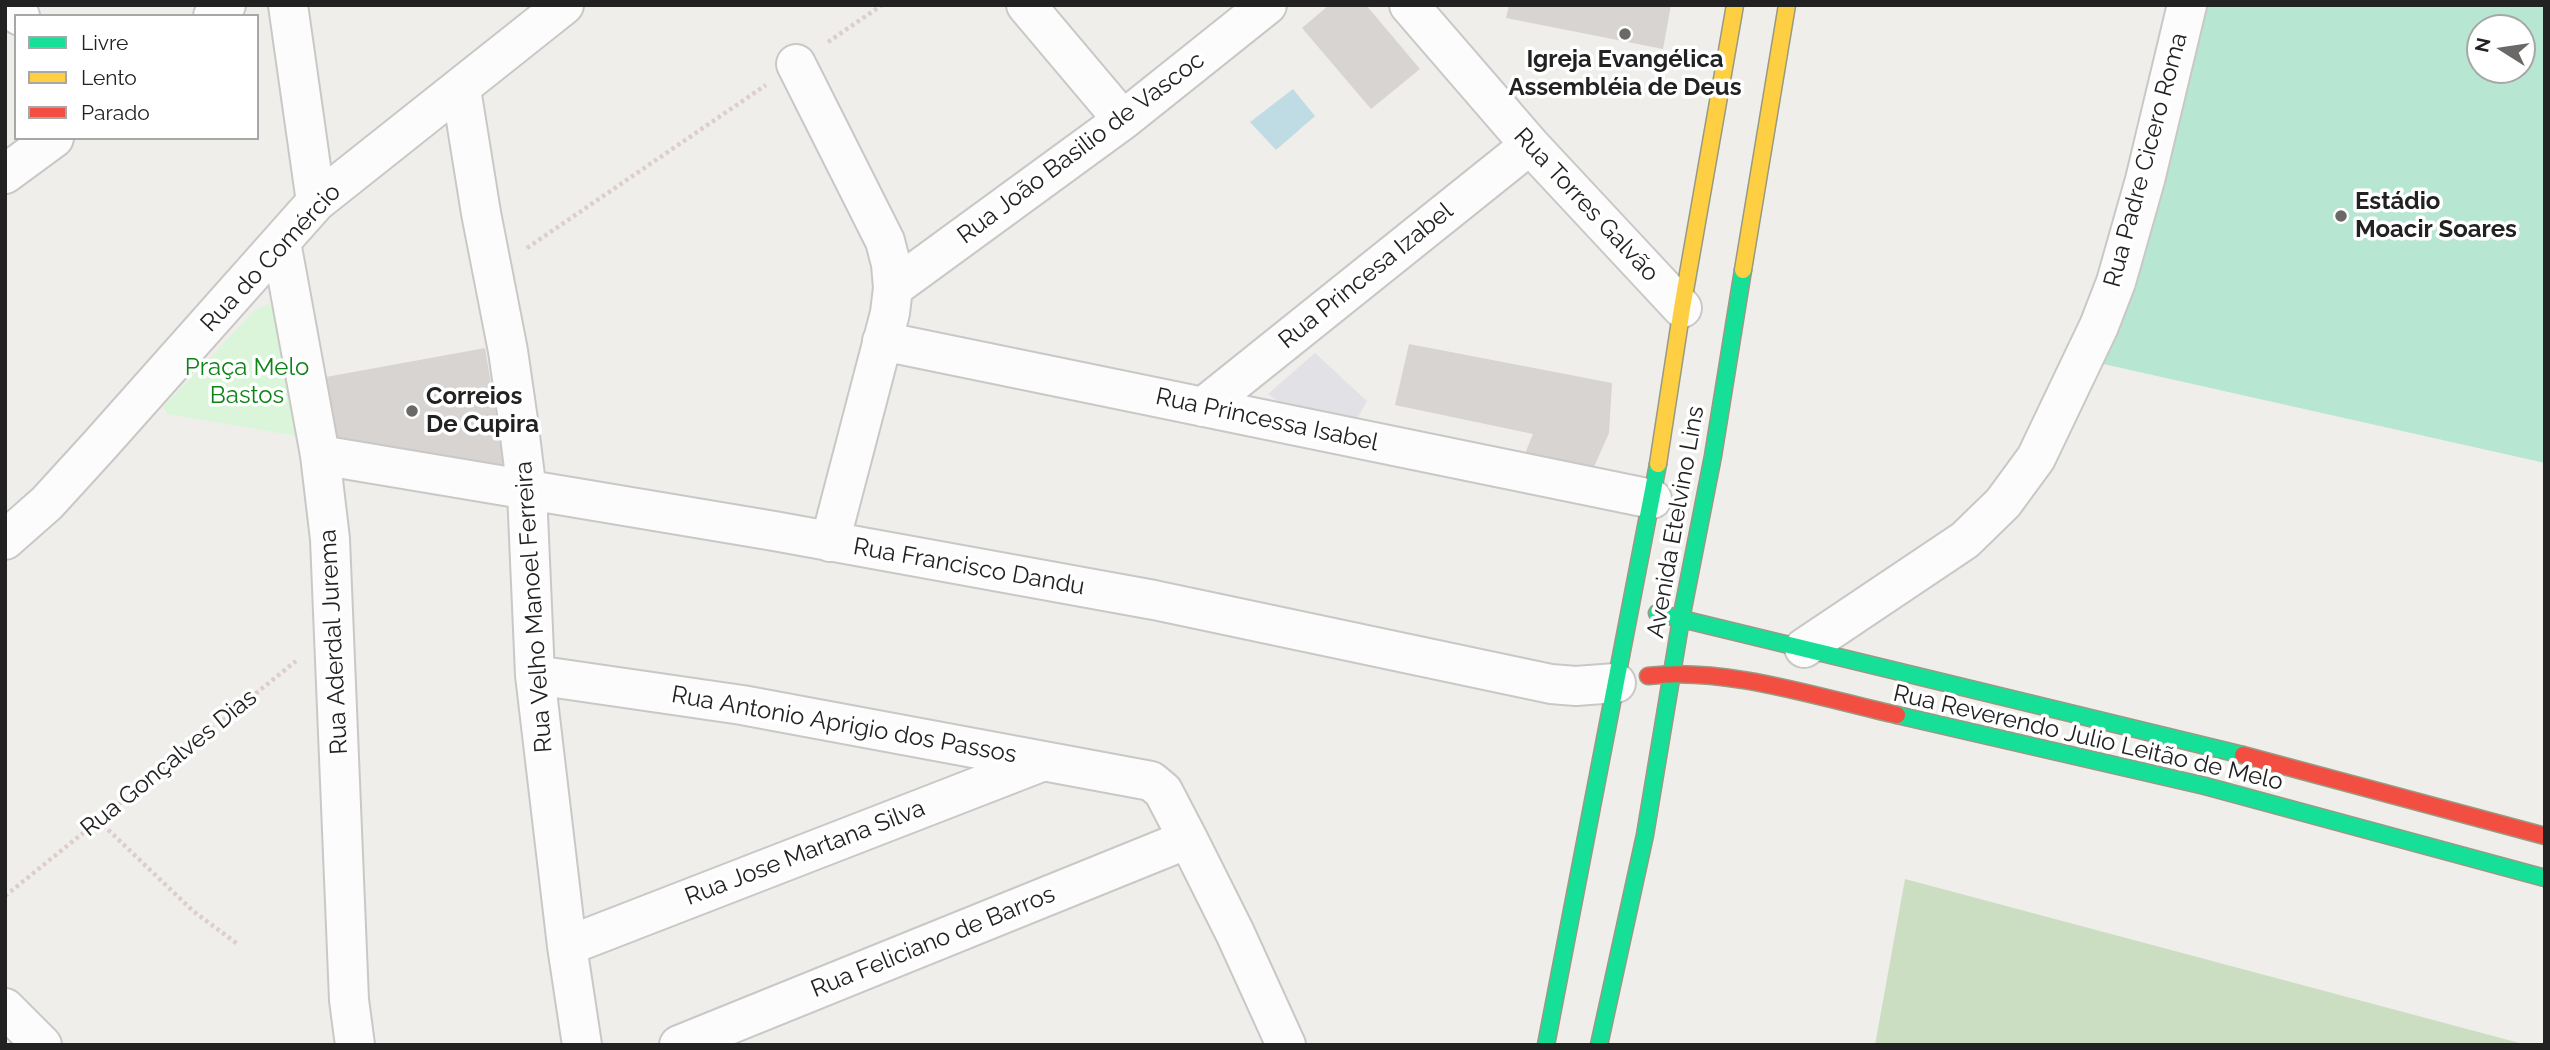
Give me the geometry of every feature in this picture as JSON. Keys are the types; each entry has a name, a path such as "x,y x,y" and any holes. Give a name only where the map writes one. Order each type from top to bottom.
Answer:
{"main road":[{"name":"Avenida Etelvino Lins","path":"1546,1045 1564,986 1616,683 1652,499 1735,5"},
{"name":"Avenida Etelvino Lins","path":"1599,1045 1602,994 1645,835 1681,619 1713,456 1787,5"},
{"name":"Rua Reverendo Julio Leitão de Melo","path":"1631,607 2214,747 2545,836"},
{"name":"Rua Reverendo Julio Leitão de Melo","path":"1616,683 1672,673 1751,682 2204,786 2545,878"}],"street":[{"path":"288,5 316,202"},
{"name":"Rua do Comércio","path":"5,540 73,474 316,202 564,5"},
{"path":"1026,5 1123,120"},
{"name":"Rua João Basilio de Vascoc","path":"893,288 1123,120 1266,5"},
{"name":"Rua Torres Galvão","path":"1409,5 1530,145 1682,308"},
{"name":"Rua Padre Cicero Roma","path":"1804,648 1965,540 2003,503 2036,458 2099,326 2116,282 2145,180 2187,5"},
{"path":"796,64 873,214 891,264 893,288 890,313 830,542"},
{"name":"Rua Velho Manoel Ferreira","path":"461,89 508,351 527,492 536,675 567,946 582,1045"},
{"path":"5,174 51,140"},
{"name":"Rua Princesa Izabel","path":"1203,407 1530,145"},
{"name":"Rua Aderdal Jurema","path":"281,242 320,456 330,539 349,1000 355,1045"},
{"name":"Rua Princessa Isabel","path":"882,341 1652,499"},
{"name":"Rua Francisco Dandu","path":"320,456 1154,600 1551,684 1585,686 1616,683"},
{"name":"Rua Antonio Aprigio dos Passos","path":"536,675 742,705 1151,781 1163,791 1188,839"},
{"name":"Rua Jose Martana Silva","path":"567,946 1044,761"},
{"path":"1188,839 1286,1045"},
{"name":"Rua Feliciano de Barros","path":"679,1045 1188,839"},
{"path":"5,1008 42,1045"}],"path":[{"path":"492,272 882,5"},
{"name":"Rua Gonçalves Dias","path":"5,896 334,630"},
{"path":"99,820 193,911 239,945"}],"green space":[{"name":"Estádio Moacir Soares","path":"2190,5 2545,5 2545,463 2099,363"},
{"name":"Praça Melo Bastos","path":"268,304 281,314 302,437 167,414 163,407 256,309"},
{"path":"1905,879 2527,1045 1875,1045"}],"shaded area":[{"path":"1315,353 1367,401 1356,421 1296,414 1268,394"}],"water":[{"path":"1293,89 1315,116 1276,150 1250,122"}],"building":[{"path":"1329,5 1366,5 1420,69 1371,109 1302,28"},
{"name":"Igreja Evangélica Assembléia de Deus","path":"1509,5 1671,5 1663,49 1506,18"},
{"path":"1409,344 1612,383 1609,433 1593,469 1524,456 1533,434 1395,405"},
{"name":"Correios De Cupira","path":"485,348 506,472 334,444 326,377"}],"traffic: fast":[{"path":"1599,1045 1645,835 1681,619 1713,456 1743,270"},
{"path":"1546,1045 1658,464"},
{"path":"1657,613 2243,755"},
{"path":"1897,715 2205,786 2545,878"}],"traffic: slow":[{"path":"1658,464 1682,308 1735,5"},
{"path":"1743,270 1787,5"}],"traffic: jam":[{"path":"1648,676 1678,674 1741,679 1897,715"},
{"path":"2243,755 2545,836"}],"place":[{"name":"Igreja Evangélica Assembléia de Deus","path":"1625,34"},
{"name":"Estádio Moacir Soares","path":"2341,216"},
{"name":"Correios De Cupira","path":"412,411"}]}
